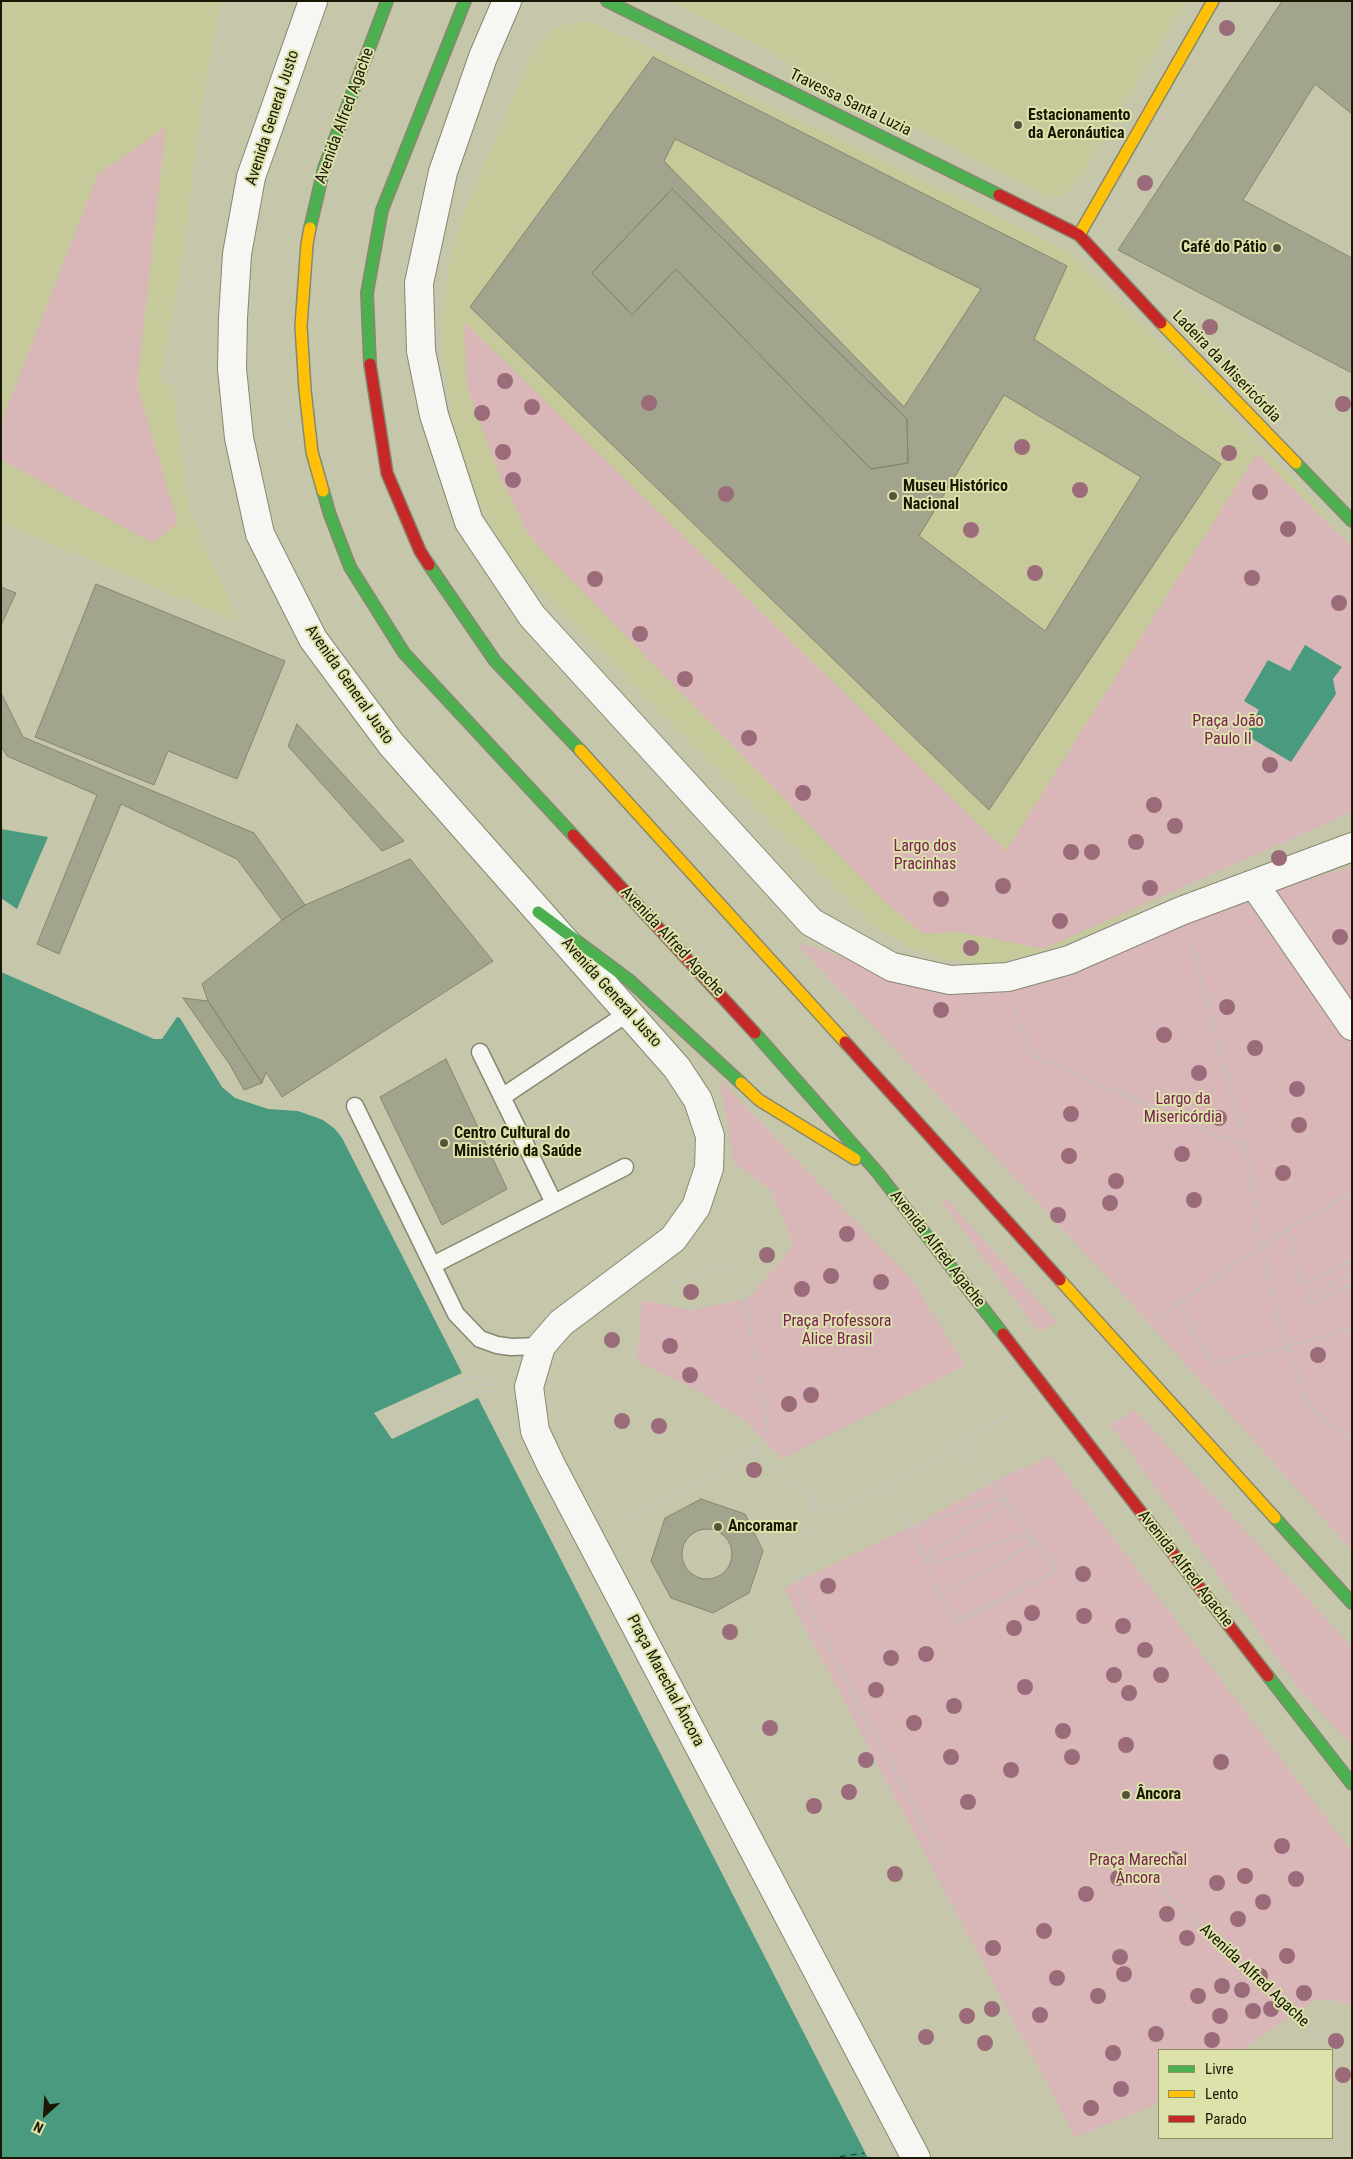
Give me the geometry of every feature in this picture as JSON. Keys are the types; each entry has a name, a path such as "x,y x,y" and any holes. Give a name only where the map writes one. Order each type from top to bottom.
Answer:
{"main road":[{"name":"Avenida Alfred Agache","path":"387,1 324,168 307,244 301,326 305,390 312,452 330,515 350,567 404,653 736,1011 878,1172 1352,1784"},
{"path":"465,1 382,210 367,293 370,373 387,473 420,551 495,661 620,793 1352,1603"},
{"name":"Travessa Santa Luzia","path":"607,1 1079,235"},
{"path":"1079,235 1212,1"},
{"name":"Ladeira da Misericórdia","path":"1079,235 1106,266 1352,521"},
{"path":"538,912 629,980 759,1100 878,1172"}],"street":[{"name":"Avenida General Justo","path":"313,1 251,177 237,254 232,369 239,438 260,534 319,646 391,744 677,1068 698,1100 710,1136 709,1168 696,1207 674,1239 644,1262"},
{"path":"507,1 483,57 443,172 419,284 421,351 432,406 469,522 532,616 811,922 892,967 950,980 1008,977 1069,960 1181,911 1352,847"},
{"path":"1254,884 1352,1026"},
{"path":"534,1369 561,1323 644,1262"},
{"name":"Praça Marechal Âncora","path":"534,1369 535,1431 916,2158"}],"lane":[{"path":"502,1096 628,1013"},
{"path":"480,1052 554,1203"},
{"path":"355,1106 456,1314 480,1339 497,1345 511,1347 534,1369"},
{"path":"433,1265 625,1167"}],"path":[{"path":"1181,911 1186,923 1246,1147 1256,1220 1280,1326 1309,1407 1352,1441"},
{"path":"1008,977 1030,1054 1246,1147"},
{"path":"1156,1318 1177,1302 1288,1229 1352,1192"},
{"path":"1288,1229 1302,1285 1352,1260"},
{"path":"589,1536 752,1452 763,1442 768,1426 740,1277 736,1269 729,1264 717,1263 667,1287 657,1286 653,1282 644,1262"},
{"path":"1352,1273 1308,1295 1312,1304 1352,1284"},
{"path":"1177,1302 1212,1364 1287,1347 1352,1328"},
{"path":"534,1369 471,1394 395,1434 387,1418 463,1380 534,1369"},
{"path":"398,1424 468,1388 534,1369"},
{"path":"752,1452 835,1514 1009,1415"},
{"path":"889,1485 926,1560 941,1596 956,1623 1056,1571 1005,1500 959,1444"},
{"path":"814,1499 799,1593 942,1858"},
{"path":"910,1527 995,1500 1005,1500"},
{"path":"926,1560 932,1550 1002,1508 1005,1500"},
{"path":"926,1560 937,1562 1023,1536 1035,1540"},
{"path":"941,1596 1028,1547 1035,1540"},
{"name":"Avenida Alfred Agache","path":"1161,1889 1321,2038 1352,2058"}],"shaded area":[{"path":"1,1 221,1 203,98 180,274 160,380 173,387 189,510 239,623 1,522"},
{"name":"Estacionamento da Aeronáutica","path":"670,1 1186,1 1075,186 1066,193 1055,197 1044,195"},
{"name":"Museu Histórico Nacional","path":"585,22 599,24 1057,245 1074,257 1114,296 1298,484 1352,548 1282,835 1078,939 1041,952 987,963 962,962 937,957 913,949 891,937 870,922 516,566 483,509 468,473 456,435 443,355 442,320 446,284 452,250 463,215 532,54 545,36 557,28 570,23"},
{"path":"1305,645 1342,667 1333,679 1336,694 1291,762 1246,735 1259,710 1244,701 1268,660 1290,671"},
{"path":"1,829 48,837 17,909 1,898"},
{"path":"1,972 154,1039 162,1039 177,1017 180,1018 222,1087 235,1098 268,1109 298,1111 323,1120 335,1129 342,1138 462,1373 374,1413 392,1439 478,1398 868,2158 1,2158"}],"green space":[{"path":"166,127 137,385 178,523 152,543 1,459 1,423 98,174"},
{"path":"464,322 1006,851 1257,453 1352,547 1352,812 1043,949 955,931 923,934 882,899 544,552 527,532 500,476 467,387"},
{"name":"Largo da Misericórdia","path":"1352,866 1352,1551 1121,1292 794,941 933,988 1010,988 1041,983 1260,895"},
{"name":"Praça Professora Alice Brasil","path":"720,1080 913,1281 965,1366 782,1459 745,1421 698,1391 637,1361 642,1300 691,1310 749,1298 794,1245 771,1190 734,1163"},
{"path":"945,1197 1057,1322 1039,1332 941,1201"},
{"path":"1135,1410 1352,1647 1352,1746 1299,1689 1111,1425"},
{"name":"Praça Marechal Âncora","path":"1051,1456 1352,1852 1352,2005 1329,1999 1315,2000 1242,2049 1158,2049 1158,2103 1075,2137 784,1588 910,1527 1005,1476"}],"building":[{"path":"1282,1 1352,1 1352,114 1315,84 1243,200 1352,258 1352,373 1118,250"},
{"path":"653,57 1067,266 1034,339 1221,464 989,810 470,307","holes":["675,139 981,289 904,407 664,161","672,189 907,419 908,463 871,469 676,269 632,315 592,273","1004,395 1141,477 1045,631 919,536"]},
{"path":"672,189 907,419 908,463 871,469 676,269 632,315 592,273"},
{"path":"96,584 285,661 237,779 168,751 154,785 35,737"},
{"path":"1,587 16,593 1,625"},
{"path":"1,693 23,737 254,833 305,905 282,920 237,859 121,804 59,954 37,944 97,795 7,756 1,746"},
{"path":"297,724 404,841 382,851 288,746"},
{"path":"410,859 493,961 282,1097 266,1072 262,1083 208,1001 202,984 282,920 305,905"},
{"path":"183,998 208,1001 262,1083 244,1090 230,1065"},
{"name":"Centro Cultural do Ministério da Saúde","path":"446,1059 507,1189 442,1225 380,1097"},
{"path":"701,1499 745,1514 763,1551 749,1593 713,1613 671,1598 651,1561 665,1518"},
{"path":"707,1529 721,1533 728,1540 732,1554 728,1568 721,1575 707,1579 693,1575 686,1568 682,1554 686,1540 693,1533"}],"ferry route":[{"path":"829,2158 865,2153"}],"traffic: fast":[{"path":"310,228 324,168 387,1"},
{"path":"370,364 367,293 382,210 465,1"},
{"path":"607,1 999,195"},
{"path":"1296,463 1352,521"},
{"path":"323,491 350,567 404,653 573,835"},
{"path":"429,565 495,661 580,750"},
{"path":"538,912 629,980 741,1083"},
{"path":"755,1033 878,1173 1003,1334"},
{"path":"1275,1518 1352,1603"},
{"path":"1268,1676 1352,1784"}],"traffic: slow":[{"path":"1079,235 1213,1"},
{"path":"310,228 307,244 301,326 305,390 312,452 323,491"},
{"path":"1161,323 1296,463"},
{"path":"580,750 845,1042"},
{"path":"741,1083 759,1100 855,1159"},
{"path":"1060,1280 1275,1518"}],"traffic: jam":[{"path":"999,195 1079,235 1161,323"},
{"path":"370,364 387,473 420,551 429,565"},
{"path":"573,835 755,1033"},
{"path":"845,1042 1060,1280"},
{"path":"1003,1334 1268,1676"}],"place":[{"name":"Estacionamento da Aeronáutica","path":"1018,125"},
{"name":"Café do Pátio","path":"1277,248"},
{"name":"Museu Histórico Nacional","path":"893,496"},
{"name":"Centro Cultural do Ministério da Saúde","path":"444,1143"},
{"name":"Ancoramar","path":"718,1527"},
{"name":"Âncora","path":"1126,1795"}],"park label":[{"name":"Praça João Paulo II","path":"1228,731"},
{"name":"Largo dos Pracinhas","path":"925,856"}]}
